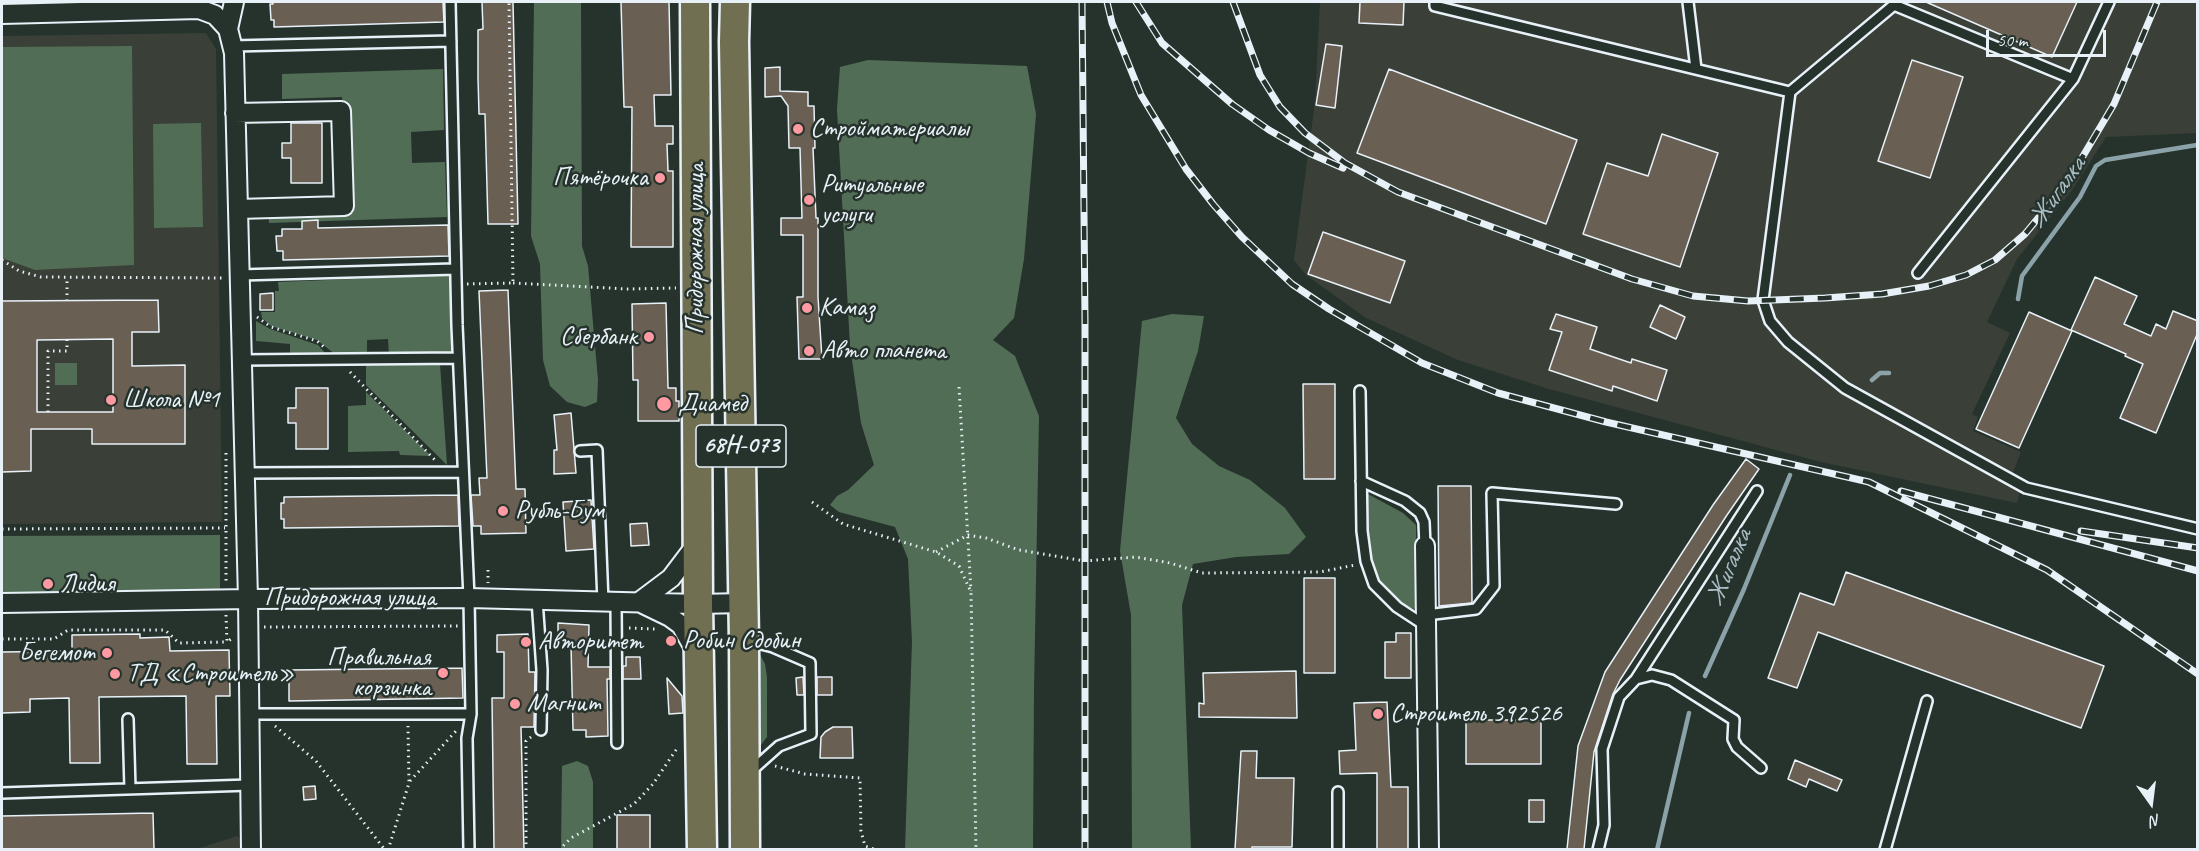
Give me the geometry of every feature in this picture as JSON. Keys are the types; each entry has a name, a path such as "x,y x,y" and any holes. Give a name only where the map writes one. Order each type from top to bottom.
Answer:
{"main road":[{"name":"Придорожная улица","path":"695,2 697,544 702,849"},
{"name":"68Н-073","path":"735,2 743,603 753,769 745,849"}],"street":[{"path":"234,2 230,37 235,113 242,360 251,849"},
{"path":"2,14 199,9 215,15 230,37"},
{"path":"235,113 341,111 344,206 238,210"},
{"path":"697,544 671,578 639,603 670,616 681,625 699,657"},
{"path":"1425,546 1429,849"},
{"name":"Придорожная улица","path":"2,603 489,598 698,604"},
{"path":"698,604 743,603"}],"lane":[{"path":"450,2 458,358 470,598 471,714 467,738 469,849"},
{"path":"1435,2 1435,6 1790,92"},
{"path":"1688,2 1696,69"},
{"path":"1918,273 2073,79 2109,2"},
{"path":"2073,79 1894,3 1790,92 1763,300 1770,321 1788,342 1845,388 2026,488 2198,529"},
{"path":"230,37 451,41"},
{"path":"239,277 456,269"},
{"path":"242,360 458,358"},
{"path":"1360,391 1360,481 1366,561 1374,584 1397,607 1426,620 1476,609 1494,586 1492,493 1616,504"},
{"path":"580,451 597,450 617,743"},
{"path":"244,473 463,472"},
{"path":"1360,481 1405,501 1420,513 1424,522 1425,546"},
{"path":"1598,849 1604,825 1602,749 1619,697 1636,679 1757,491"},
{"path":"537,600 542,670 541,730"},
{"path":"744,640 773,647 810,663 811,734 779,746 753,769"},
{"path":"1636,679 1652,675 1671,680 1734,720 1733,739 1737,747 1761,768"},
{"path":"1885,849 1927,701"},
{"path":"249,714 471,714"},
{"path":"128,719 130,789"},
{"path":"2,792 250,785"},
{"path":"1338,792 1338,849"}],"path":[{"path":"508,2 513,283"},
{"path":"2,260 19,271 41,277 239,277"},
{"path":"67,277 67,301"},
{"path":"456,284 513,283 628,289 677,288"},
{"path":"240,305 271,327 317,341 338,359 447,471"},
{"path":"48,412 48,351 67,351 67,340"},
{"path":"959,387 971,592 976,849"},
{"path":"226,444 227,642"},
{"path":"812,502 843,524 936,552 958,566 971,592"},
{"path":"2,529 225,528"},
{"path":"936,552 968,535 986,538 1019,550 1084,561 1136,557 1170,563 1202,573 1320,572 1362,564 1366,561"},
{"path":"488,570 489,598"},
{"path":"2,639 54,639 68,630 165,630 179,643 227,642 248,627 469,626"},
{"path":"249,714 278,728 316,761 386,849"},
{"path":"386,849 409,783 408,714"},
{"path":"409,783 471,714"},
{"path":"526,849 526,741 541,730"},
{"path":"559,849 571,838 634,804 653,784 677,747 686,741"},
{"path":"753,769 860,778 861,831 865,846 877,849"}],"shaded area":[{"path":"1320,2 2197,2 2197,133 2106,137 2072,190 2017,259 1987,322 2010,333 1972,414 1978,417 1973,431 2021,452 2011,477 2022,483 2017,503 1821,462 1549,389 1458,360 1366,318 1306,275 1294,260 1315,102"},
{"name":"Школа №1","path":"206,33 216,49 222,522 2,524 2,36"},
{"path":"237,836 243,841 243,849 194,850"}],"green space":[{"path":"534,2 581,2 582,246 588,266 598,380 597,402 585,407 567,402 550,386 543,360 540,264 531,236"},
{"path":"132,46 134,265 35,270 2,258 2,47"},
{"path":"868,60 1027,66 1036,114 1024,259 1014,318 993,340 1015,356 1039,416 1033,849 905,849 912,642 908,559 895,527 839,512 830,505 837,496 848,490 874,465 861,423 850,346 837,109 840,67"},
{"path":"443,69 444,130 411,132 412,163 445,162 447,217 269,223 268,200 345,197 342,97 282,99 282,74"},
{"path":"201,123 203,227 154,228 153,124"},
{"path":"451,275 453,358 389,356 388,339 367,340 367,354 336,355 317,340 271,326 262,318 261,312 275,312 275,291 279,291 278,282"},
{"path":"1172,314 1204,316 1198,351 1176,418 1192,444 1219,466 1250,480 1285,508 1306,537 1289,554 1236,557 1193,564 1182,605 1191,849 1132,849 1131,615 1120,551 1142,321"},
{"path":"256,321 270,329 318,345 326,354 290,355 290,344 256,341"},
{"path":"55,363 77,363 77,385 55,385"},
{"path":"440,364 447,465 366,385 366,365"},
{"path":"366,392 431,456 400,455 399,451 348,452 348,406 366,405"},
{"path":"1368,494 1403,513 1416,525 1417,610 1406,606 1383,588 1372,567 1366,496"},
{"path":"220,535 220,592 2,596 2,536"},
{"path":"758,651 765,664 767,677 767,737 761,745 758,743"},
{"path":"577,761 588,766 593,782 593,849 561,849 562,766"}],"building":[{"path":"273,2 443,2 444,22 274,27 270,4"},
{"path":"482,2 513,2 518,224 488,224 485,114 479,114 478,78 478,30 483,29"},
{"path":"621,2 669,2 671,95 654,95 655,126 673,126 673,144 667,144 668,171 673,171 673,247 631,247 632,107 624,107"},
{"path":"1360,2 1404,2 1403,25 1359,23"},
{"path":"1926,2 2077,2 2052,57"},
{"path":"1326,44 1342,46 1335,108 1316,105"},
{"path":"1912,60 1963,77 1930,178 1878,161"},
{"path":"780,67 780,91 808,92 808,106 814,106 815,148 813,148 816,218 818,218 818,297 822,359 799,359 797,297 803,297 803,235 781,235 781,218 802,218 800,148 789,148 788,106 781,96 765,97 765,68"},
{"path":"1389,69 1577,140 1546,224 1357,153"},
{"path":"291,123 322,123 322,183 291,183 291,158 282,158 282,143 291,143"},
{"path":"1662,134 1718,153 1680,267 1583,234 1607,163 1648,176"},
{"path":"318,220 318,228 448,225 449,256 283,260 283,251 277,251 276,236 282,236 282,229 302,229 302,221"},
{"path":"1323,232 1405,261 1390,303 1308,274"},
{"path":"2095,277 2137,296 2124,324 2151,336 2156,324 2166,329 2173,311 2198,321 2198,332 2156,433 2120,418 2143,364 2071,330"},
{"path":"508,290 516,489 525,489 526,533 481,534 481,526 473,526 471,495 480,495 479,478 487,478 479,291"},
{"path":"273,293 273,310 260,310 260,294"},
{"path":"158,300 159,332 132,332 132,366 185,365 185,444 92,444 92,429 31,429 31,471 2,472 2,301","holes":["113,339 113,412 37,412 37,340"]},
{"path":"666,303 668,388 676,388 676,401 679,401 679,421 638,421 638,380 633,380 632,304"},
{"path":"1660,305 1685,317 1676,339 1650,327"},
{"path":"2029,312 2072,331 2019,448 1976,429"},
{"path":"1556,314 1597,327 1590,349 1631,363 1632,359 1667,370 1657,401 1613,386 1612,391 1549,370 1562,332 1550,329"},
{"path":"1303,384 1335,384 1335,479 1304,479"},
{"path":"296,388 328,388 328,449 296,449 296,423 288,423 288,408 296,408"},
{"path":"571,413 576,473 554,474 554,450 557,450 554,415"},
{"path":"1746,459 1759,469 1727,515 1613,694 1594,752 1584,849 1567,849 1578,746 1605,672 1713,505"},
{"path":"1438,486 1471,486 1472,603 1439,606"},
{"path":"458,495 459,526 284,528 284,519 281,519 281,503 284,503 284,497"},
{"path":"591,500 594,549 566,551 563,502"},
{"path":"647,523 649,545 631,546 630,524"},
{"path":"1846,572 2104,666 2081,728 1818,632 1797,688 1768,678 1800,593 1834,605"},
{"path":"1304,578 1335,578 1335,673 1304,673"},
{"path":"558,623 589,625 588,667 610,667 610,679 607,679 608,736 586,737 586,730 573,730 571,645 558,645"},
{"path":"1396,633 1411,633 1411,678 1385,678 1385,642 1396,642"},
{"name":"ТД «Строитель»","path":"140,634 140,638 169,637 170,651 229,650 230,696 216,696 217,764 187,764 186,696 99,697 100,763 70,763 69,698 30,699 30,712 2,713 2,652 72,651 72,635"},
{"path":"528,634 529,672 535,672 534,727 521,727 524,849 494,849 492,698 504,698 504,652 497,652 497,635"},
{"path":"626,657 640,657 641,679 623,679"},
{"path":"462,668 463,698 289,701 289,670"},
{"path":"1296,671 1297,718 1199,717 1199,703 1204,704 1203,673"},
{"path":"803,677 804,695 797,695 796,678"},
{"path":"817,677 832,677 832,695 817,695"},
{"path":"667,678 682,696 683,713 669,714"},
{"path":"1387,702 1391,787 1408,787 1408,849 1377,849 1377,773 1340,774 1339,751 1356,750 1354,703"},
{"path":"1466,720 1541,720 1541,764 1466,764"},
{"path":"833,727 852,727 853,758 820,758 821,737"},
{"path":"1241,751 1257,751 1256,778 1294,778 1292,847 1235,849"},
{"path":"1795,760 1842,780 1837,791 1809,779 1806,787 1788,779"},
{"path":"315,786 316,799 304,800 303,787"},
{"path":"1529,800 1544,800 1544,822 1529,822"},
{"path":"153,813 154,849 2,849 2,816"},
{"path":"617,815 650,815 650,849 617,849"}],"waterway":[{"name":"Жигалка","path":"2018,299 2022,276 2080,197 2096,166 2105,160 2197,145"},
{"name":"Жигалка","path":"1872,380 1880,373 1889,373"},
{"name":"Жигалка","path":"1705,676 1744,589 1790,475"},
{"name":"Жигалка","path":"1657,850 1689,713"}],"railway":[{"path":"1082,2 1085,320 1085,850"},
{"path":"1107,2 1112,23 1141,95 1186,169 1242,237 1292,284 1329,309 1422,363 1498,393 1606,422 1869,482 2047,570 2198,674"},
{"path":"1136,2 1162,43 1232,104 1269,130 1309,153 1343,168"},
{"path":"1233,2 1260,75 1280,107 1305,133 1345,163 1398,192 1632,279 1693,296 1748,301 1882,294 1929,286 1966,275 1995,260 2025,234 2067,183 2114,104 2157,2"},
{"path":"1901,491 2198,571"},
{"path":"2081,531 2198,548"}],"place":[{"name":"Стройматериалы","path":"798,129"},
{"name":"Пятёрочка","path":"660,178"},
{"name":"Ритуальные услуги","path":"809,200"},
{"name":"Камаз","path":"807,308"},
{"name":"Сбербанк","path":"649,337"},
{"name":"Авто планета","path":"809,351"},
{"name":"Школа №1","path":"111,400"},
{"name":"Диамед","path":"664,404"},
{"name":"Рубль-Бум","path":"503,511"},
{"name":"Лидия","path":"48,584"},
{"name":"Робин Сдобин","path":"671,641"},
{"name":"Авторитет","path":"526,642"},
{"name":"Бегемот","path":"107,653"},
{"name":"Правильная корзинка","path":"443,673"},
{"name":"ТД «Строитель»","path":"115,674"},
{"name":"Магнит","path":"515,704"},
{"name":"Строитель 392526","path":"1378,714"}]}
